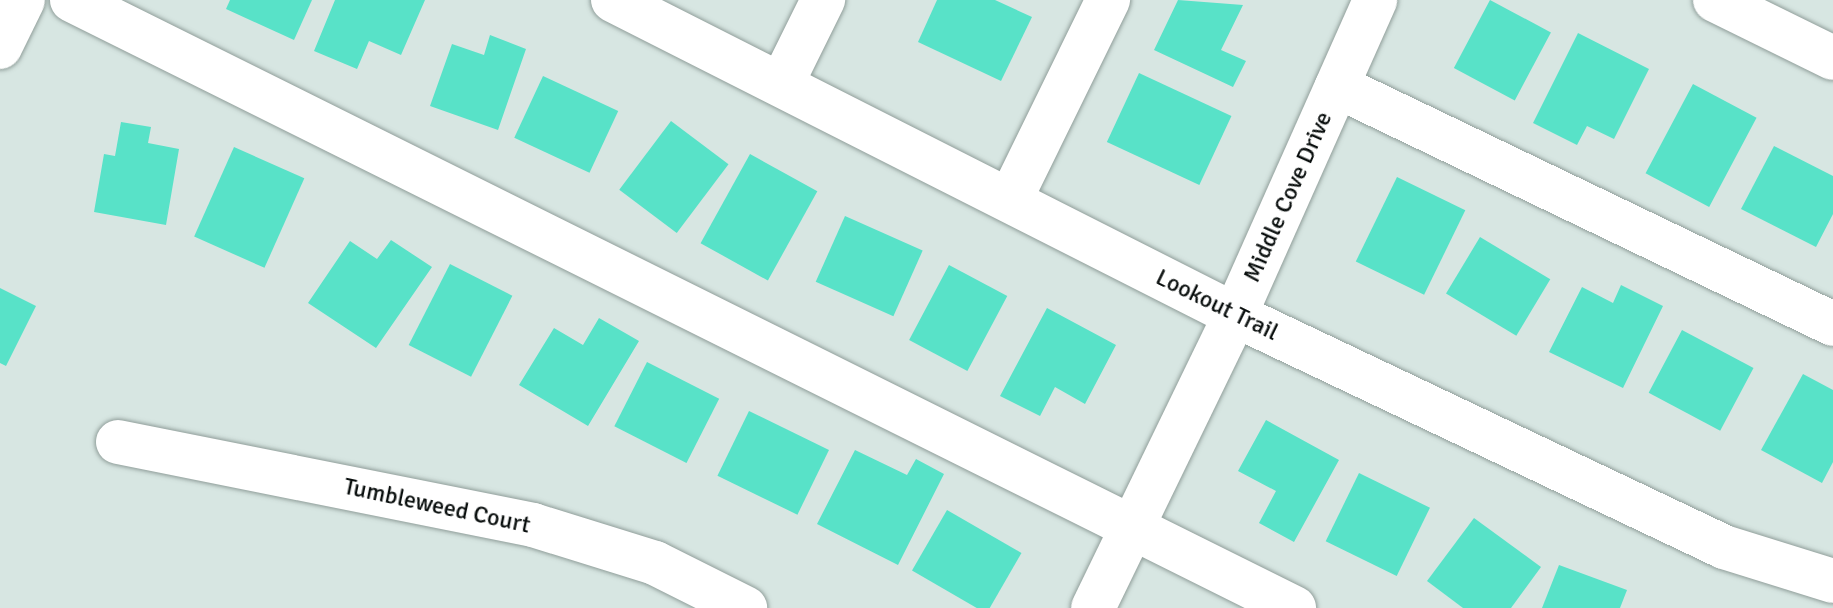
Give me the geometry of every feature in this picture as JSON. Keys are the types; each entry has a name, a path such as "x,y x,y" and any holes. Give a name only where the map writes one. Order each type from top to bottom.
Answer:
{"street":[{"path":"0,47 23,0"},
{"path":"72,0 1294,608"},
{"name":"Lookout Trail","path":"613,0 1235,315 1724,547 1833,581"},
{"path":"782,83 823,0"},
{"path":"1010,200 1108,0"},
{"name":"Middle Cove Drive","path":"1093,608 1235,315 1375,0"},
{"path":"1715,0 1833,58"},
{"path":"1337,86 1833,324"},
{"name":"Tumbleweed Court","path":"118,442 533,525 655,563 745,608"}],"building":[{"path":"230,0 312,0 294,40 226,9"},
{"path":"335,0 425,0 401,55 369,41 357,69 314,51"},
{"path":"937,0 995,0 1032,17 1001,81 918,42"},
{"path":"1178,0 1243,5 1221,50 1246,61 1233,87 1154,50"},
{"path":"1490,0 1551,32 1515,100 1454,68"},
{"path":"1578,33 1649,69 1614,139 1587,126 1577,145 1533,123"},
{"path":"490,35 526,49 498,130 430,106 452,44 484,55"},
{"path":"1139,73 1231,116 1199,185 1107,142"},
{"path":"543,76 618,111 589,173 514,138"},
{"path":"1693,84 1757,118 1709,207 1646,173"},
{"path":"671,121 729,164 677,233 619,190"},
{"path":"121,122 151,127 148,143 179,149 166,225 94,212 104,154 115,156"},
{"path":"1774,146 1833,176 1833,214 1816,247 1741,209"},
{"path":"234,147 304,178 264,268 194,237"},
{"path":"750,154 817,191 768,281 701,243"},
{"path":"1397,177 1465,210 1424,295 1356,261"},
{"path":"845,216 923,251 893,316 816,282"},
{"path":"1480,237 1550,279 1516,336 1446,294"},
{"path":"391,240 432,267 376,348 308,303 350,241 377,259"},
{"path":"450,264 512,296 471,377 409,345"},
{"path":"949,265 1007,296 967,371 909,340"},
{"path":"1621,285 1663,306 1623,388 1549,352 1582,287 1613,303"},
{"path":"0,288 36,306 6,366 0,363"},
{"path":"1047,308 1116,345 1085,404 1055,387 1040,416 1000,396"},
{"path":"599,318 639,341 588,426 519,385 554,328 583,345"},
{"path":"1682,330 1754,368 1720,431 1649,393"},
{"path":"647,362 719,399 686,463 614,426"},
{"path":"1803,374 1833,390 1833,462 1822,483 1761,450"},
{"path":"749,411 829,450 797,515 717,476"},
{"path":"1266,420 1339,460 1294,542 1259,523 1276,491 1238,471"},
{"path":"855,450 907,475 916,459 944,474 898,565 817,524"},
{"path":"1359,473 1430,508 1397,576 1326,541"},
{"path":"947,510 1021,553 990,608 977,608 912,571"},
{"path":"1474,518 1541,567 1511,608 1463,608 1427,581"},
{"path":"1559,565 1627,590 1620,608 1542,608"}]}
